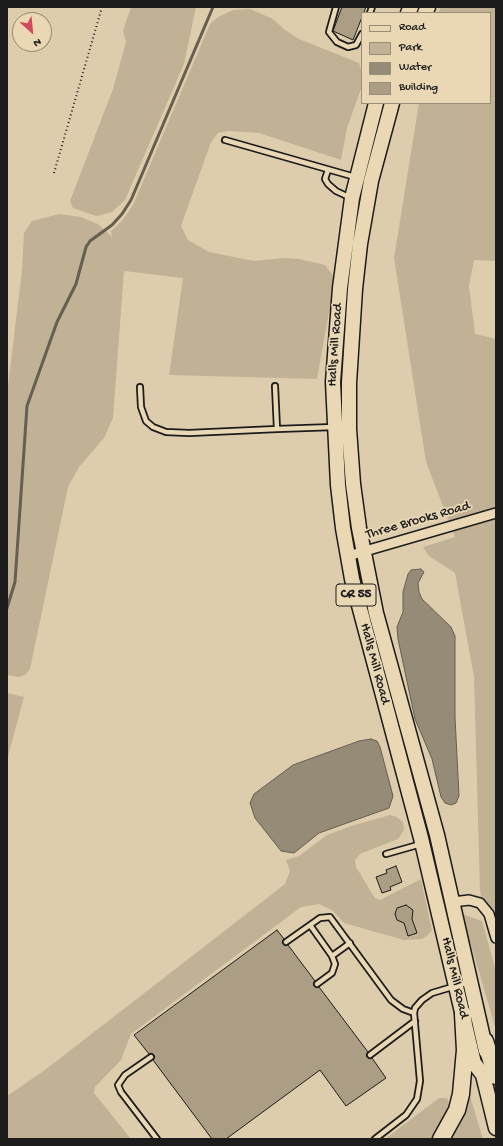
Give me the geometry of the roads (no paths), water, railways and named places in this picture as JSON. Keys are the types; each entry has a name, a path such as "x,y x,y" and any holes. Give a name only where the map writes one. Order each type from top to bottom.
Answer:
{"highway":[{"path":"441,1139 457,1110 461,1094 465,1050 463,1014"},
{"path":"485,1041 490,1075"}],"main road":[{"name":"Halls Mill Road","path":"376,104 352,198 345,242 336,330 333,382 338,485 348,556 363,620 422,844 474,1063 490,1075 496,1128"},
{"name":"Halls Mill Road","path":"392,104 376,161 360,244 350,363 351,456 363,552 376,613 423,782 453,902 485,1041"},
{"path":"363,620 370,624 385,669 393,675"}],"street":[{"name":"Three Brooks Road","path":"348,556 496,513"},
{"path":"453,902 468,900 480,903 489,914 496,938"}],"lane":[{"path":"336,7 329,32 337,42 348,46 356,45 361,36"},
{"path":"225,140 356,178"},
{"path":"328,170 325,179 328,184 336,191 352,198"},
{"path":"276,386 277,429"},
{"path":"140,387 141,407 146,421 153,427 166,432 189,433 334,427"},
{"path":"386,854 422,844"},
{"path":"286,942 320,918 330,917 391,1000 403,1009 414,1013"},
{"path":"310,925 332,956 334,964 332,972 317,984"},
{"path":"332,956 350,943"},
{"path":"375,1139 406,1115 417,1099 420,1081 414,1013 418,1004 426,996 439,990 471,981"},
{"path":"370,1055 415,1021"},
{"path":"151,1057 125,1075 118,1085 121,1092 157,1139"}],"water":[{"path":"421,569 424,572 418,583 419,592 422,599 451,627 455,636 455,717 459,796 456,803 451,805 445,803 441,797 432,759 415,719 398,639 397,627 403,612 403,592 408,574 411,570"},
{"path":"371,739 377,741 380,747 393,796 389,808 319,833 294,853 281,851 255,818 250,803 254,794 293,765 359,741"}],"waterway":[{"path":"7,608 15,582 27,406 57,322 76,284 86,247 90,241 112,225 122,214 131,200 213,7"}]}
